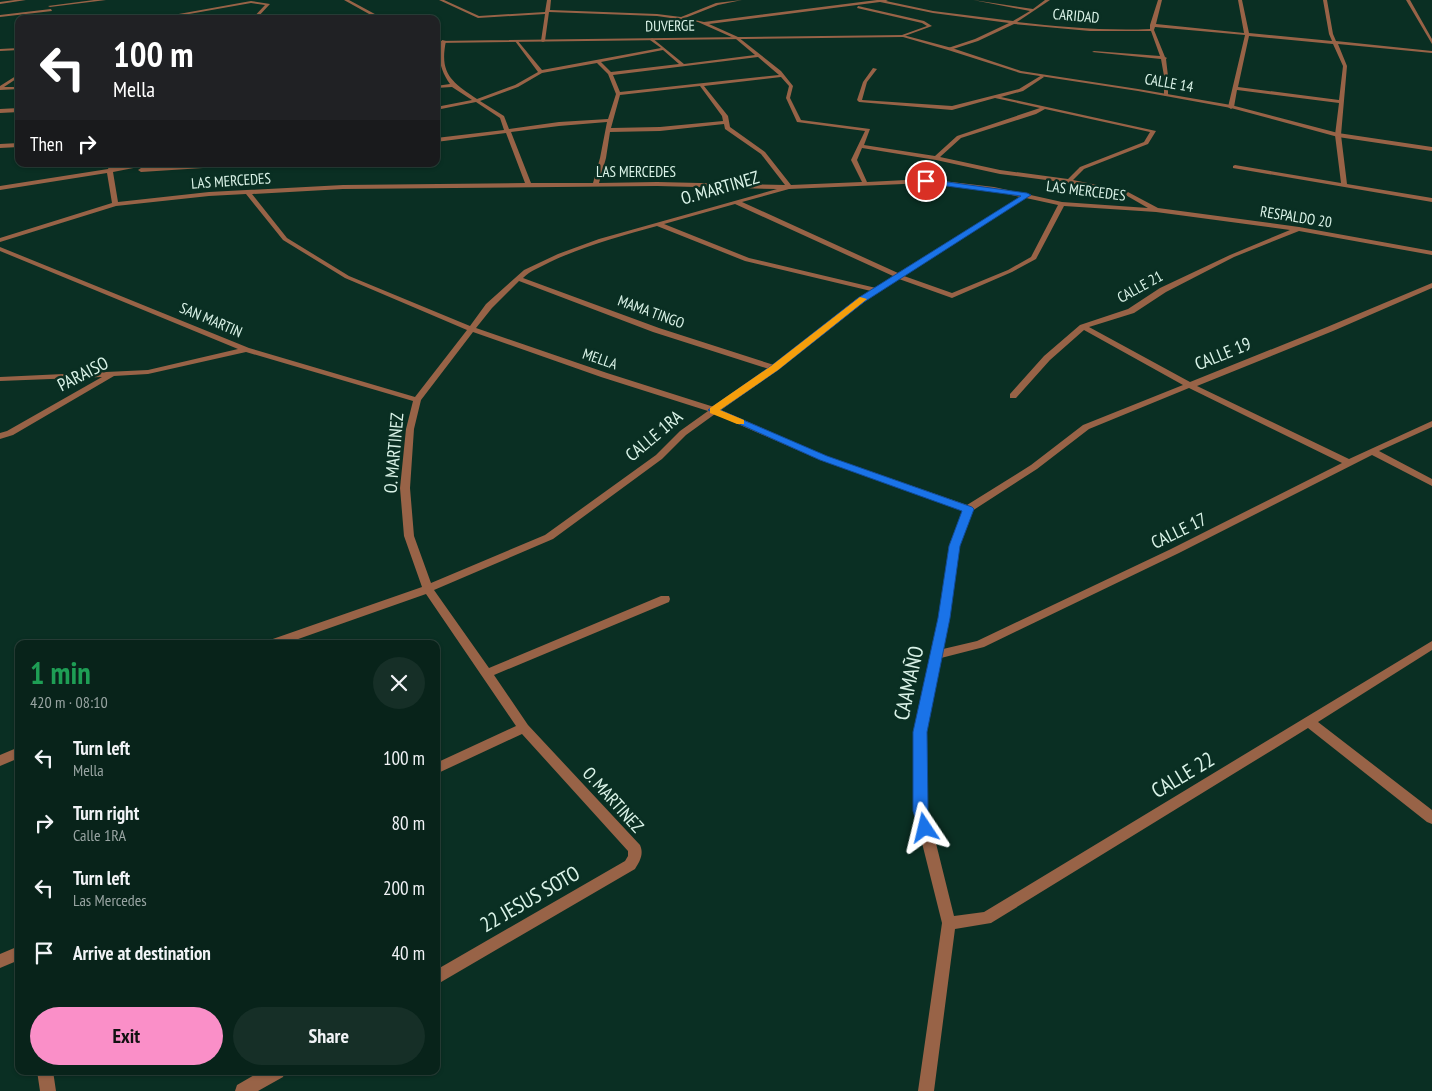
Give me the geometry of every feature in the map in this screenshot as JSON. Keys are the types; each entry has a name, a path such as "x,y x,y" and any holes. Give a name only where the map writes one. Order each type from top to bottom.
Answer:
{"street":[{"path":"0,3 24,0"},
{"path":"46,0 53,15"},
{"path":"0,16 104,0"},
{"path":"346,0 374,15"},
{"path":"441,0 478,17 547,12 682,17 701,22 737,38 782,76 791,86 788,98 799,121 868,130 854,160 864,183"},
{"path":"543,41 549,0"},
{"path":"715,0 726,2"},
{"path":"682,17 726,2 740,0"},
{"path":"701,22 890,0"},
{"path":"975,0 1033,10"},
{"path":"950,49 994,34 1048,0"},
{"path":"1160,0 1152,28 1165,58 1167,76 1166,96"},
{"path":"1231,107 1247,36 1240,0"},
{"path":"1325,0 1331,34 1345,66 1338,135 1344,184"},
{"path":"1408,0 1432,43"},
{"path":"177,15 263,1 268,4 258,15"},
{"path":"447,3 455,1"},
{"name":"CARIDAD","path":"881,1 932,12 1014,23 1125,32 1152,28 1247,36"},
{"path":"850,5 922,22 930,26 903,36"},
{"name":"DUVERGE","path":"440,42 903,36"},
{"name":"CALLE 14","path":"903,36 1020,72 1231,107 1338,135 1432,149"},
{"path":"1247,36 1432,52"},
{"path":"652,39 683,65"},
{"path":"440,60 444,41"},
{"path":"517,41 542,72"},
{"path":"0,50 15,49"},
{"path":"440,108 480,100 522,84 542,72 664,49"},
{"path":"1094,52 1165,58"},
{"path":"610,74 759,56"},
{"path":"595,185 618,94 610,74 598,62"},
{"path":"440,67 452,85 480,100 502,116 529,185"},
{"path":"875,69 865,82 859,100 952,108 1022,90 1042,76"},
{"path":"618,94 782,76"},
{"path":"0,89 15,78"},
{"path":"440,86 452,85"},
{"path":"701,85 725,116 727,128 763,153 789,187"},
{"path":"0,89 15,88"},
{"path":"1236,88 1341,102"},
{"path":"995,97 1153,131 1146,142 1082,168 1069,181"},
{"path":"936,158 959,137 1034,114 1046,108"},
{"path":"0,111 15,110"},
{"path":"440,139 610,120"},
{"path":"608,130 660,129 726,122"},
{"path":"0,146 15,146"},
{"path":"861,146 936,158 1000,172 1069,181 1124,192 1156,210"},
{"path":"112,167 110,172 115,204"},
{"path":"0,188 136,167"},
{"path":"110,172 188,167"},
{"path":"1235,167 1432,200"},
{"name":"LAS MERCEDES","path":"0,240 115,204 248,192 343,187 529,185 789,187 926,181 1027,195 1062,204 1156,210"},
{"name":"O. MARTINEZ","path":"635,849 524,728 428,589 409,536 405,488 410,429 417,400 489,306 526,271 560,255 601,240 789,187"},
{"name":"MELLA","path":"248,192 285,239 347,277 473,329 604,375 713,410 823,458 968,509"},
{"name":"CALLE 1RA","path":"282,640 428,589 549,537 659,457 684,433 713,410 775,368 861,300 1027,195"},
{"path":"736,202 898,276 947,296 964,291 1034,258 1062,204"},
{"name":"RESPALDO 20","path":"1156,210 1299,229 1432,253"},
{"path":"658,224 746,260 877,290"},
{"name":"CALLE 21","path":"1013,396 1046,358 1083,327 1131,311 1163,290 1232,256 1299,229"},
{"name":"SAN MARTIN","path":"0,249 246,350 417,400"},
{"name":"MAMA TINGO","path":"518,278 656,330 775,368"},
{"name":"CALLE 19","path":"968,509 1034,467 1086,427 1432,285"},
{"path":"1083,327 1189,385 1349,463"},
{"name":"PARAISO","path":"0,436 10,433 114,373 148,372 246,350"},
{"path":"0,379 114,373"},
{"name":"CALLE 17","path":"936,656 980,644 1175,552 1372,451 1432,424"},
{"path":"1372,451 1432,483"},
{"name":"CAAMAÑO","path":"926,1091 949,923 921,811 920,732 944,618 954,546 968,509"},
{"path":"488,674 665,599"},
{"name":"CALLE 22","path":"949,923 986,918 1432,645"},
{"path":"1309,722 1432,818"},
{"path":"440,767 524,728"},
{"path":"0,761 15,754"},
{"name":"22 JESUS SOTO","path":"440,976 630,865 635,857 635,849"},
{"path":"0,961 15,955"},
{"path":"46,1075 48,1091"},
{"path":"243,1091 270,1075"}],"slow traffic":[{"path":"740,422 713,410 775,368 863,299"}],"route":[{"path":"925,828 921,811 920,732 944,618 954,546 968,509 823,458 713,410 775,368 861,300 1027,195 926,181"}]}
